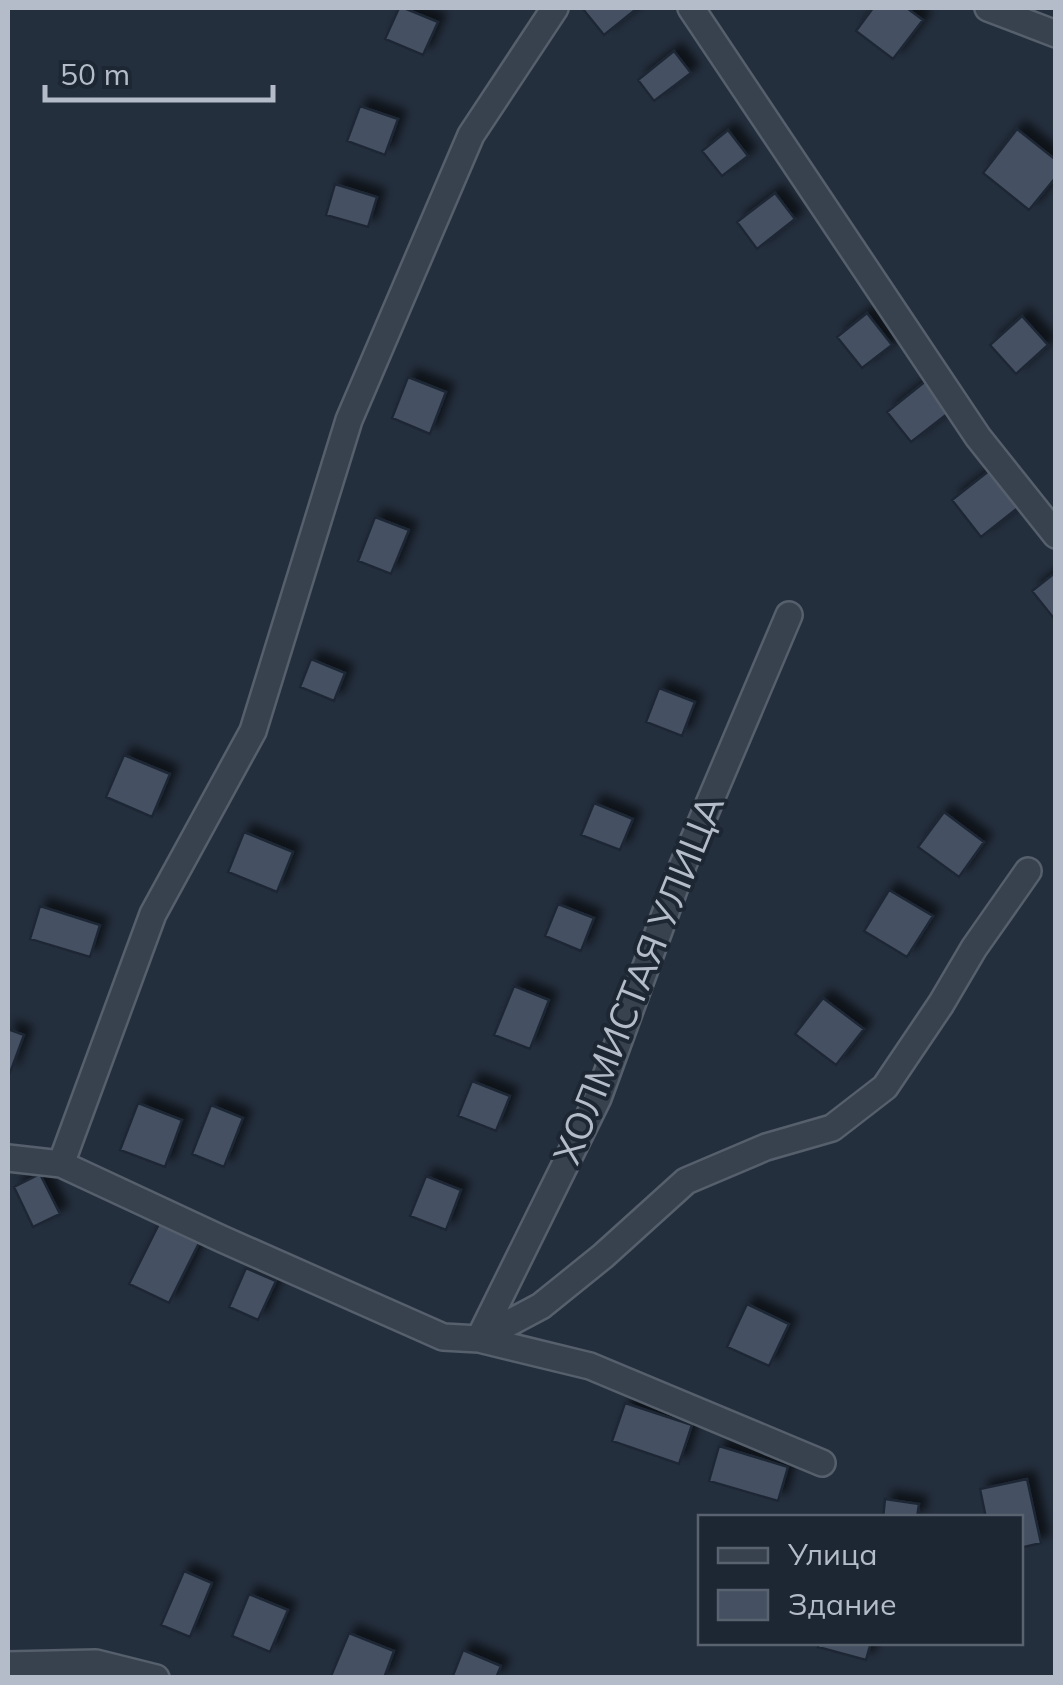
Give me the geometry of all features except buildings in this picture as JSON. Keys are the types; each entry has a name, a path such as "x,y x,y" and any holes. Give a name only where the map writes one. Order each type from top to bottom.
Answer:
{"street":[{"path":"60,1164 153,914 253,731 356,402 472,135 555,8"},
{"path":"690,8 978,437 1056,534"},
{"path":"988,8 1056,34"},
{"name":"ХОЛМИСТАЯ УЛИЦА","path":"479,1339 598,1098 682,865 789,616"},
{"path":"479,1339 541,1306 686,1181 766,1148 832,1128 885,1088 1028,871"},
{"path":"8,1158 60,1164 444,1337 479,1339 590,1366 822,1463"},
{"path":"8,1665 96,1663 156,1678"}]}
